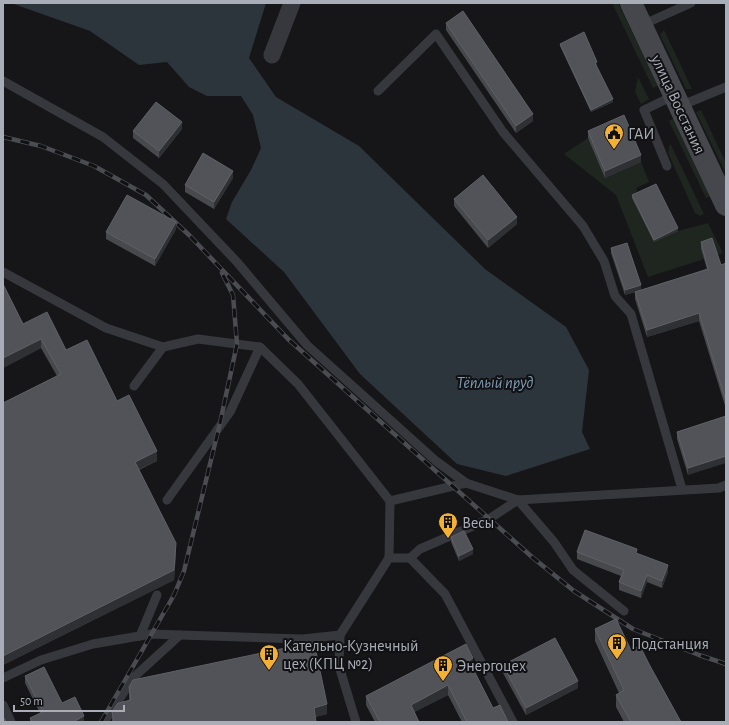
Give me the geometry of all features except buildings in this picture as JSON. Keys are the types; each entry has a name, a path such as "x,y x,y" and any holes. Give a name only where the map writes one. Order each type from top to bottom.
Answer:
{"street":[{"path":"272,56 292,3"},
{"name":"улица Восстания","path":"631,3 678,100 726,205"}],"lane":[{"path":"642,25 691,3"},
{"path":"378,91 436,34 503,132 583,226 604,261 615,296 631,314 682,489"},
{"path":"3,81 103,137 163,184 237,262 308,344 436,461 466,483 518,500 682,489 724,488"},
{"path":"667,166 644,110 726,87"},
{"path":"3,272 106,328 163,347 198,339 260,347 298,384 390,501 389,558 340,636 339,666 356,722"},
{"path":"134,386 163,347"},
{"path":"167,500 230,412 260,347"},
{"path":"390,501 466,483"},
{"path":"389,558 410,558 420,549 489,519 518,500"},
{"path":"518,500 554,542 573,570 624,611"},
{"path":"410,558 445,594 513,722"},
{"path":"140,636 157,595"},
{"path":"3,678 41,660 93,644 151,634 303,639 340,636"},
{"path":"104,722 134,677 180,635"},
{"path":"3,705 7,720"}],"shaded area":[{"path":"612,3 618,3 658,86 653,88"},
{"path":"664,30 692,89 686,89 660,35"},
{"path":"638,77 649,99 641,104 635,92"},
{"path":"701,110 726,163 726,174 696,112"},
{"path":"674,118 711,196 706,198 669,121"},
{"path":"588,138 606,178 641,162 649,182 636,188 654,242 678,231 708,223 723,253 715,255 701,249 704,259 648,277 616,195 564,154"},
{"path":"670,143 704,214 700,216 695,213 668,153"}],"water":[{"name":"Тёплый пруд","path":"11,3 266,3 249,58 276,97 359,146 485,269 566,327 589,370 582,432 590,449 506,476 457,464 360,374 284,272 226,219 232,202 251,170 261,148 253,115 241,96 207,96 189,87 167,62 139,65 90,31"}],"railway":[{"path":"3,137 41,146 94,166 146,195 189,235 288,339 532,557 574,591 633,629 726,664"},
{"path":"101,722 174,595 184,571 220,423 237,344 233,295 222,273"}],"place":[{"name":"ГАИ","path":"614,150"},
{"name":"Весы","path":"448,539"},
{"name":"Подстанция","path":"617,660"},
{"name":"Кательно-Кузнечный цех (КПЦ №2)","path":"269,671"},
{"name":"Энергоцех","path":"443,682"}]}
